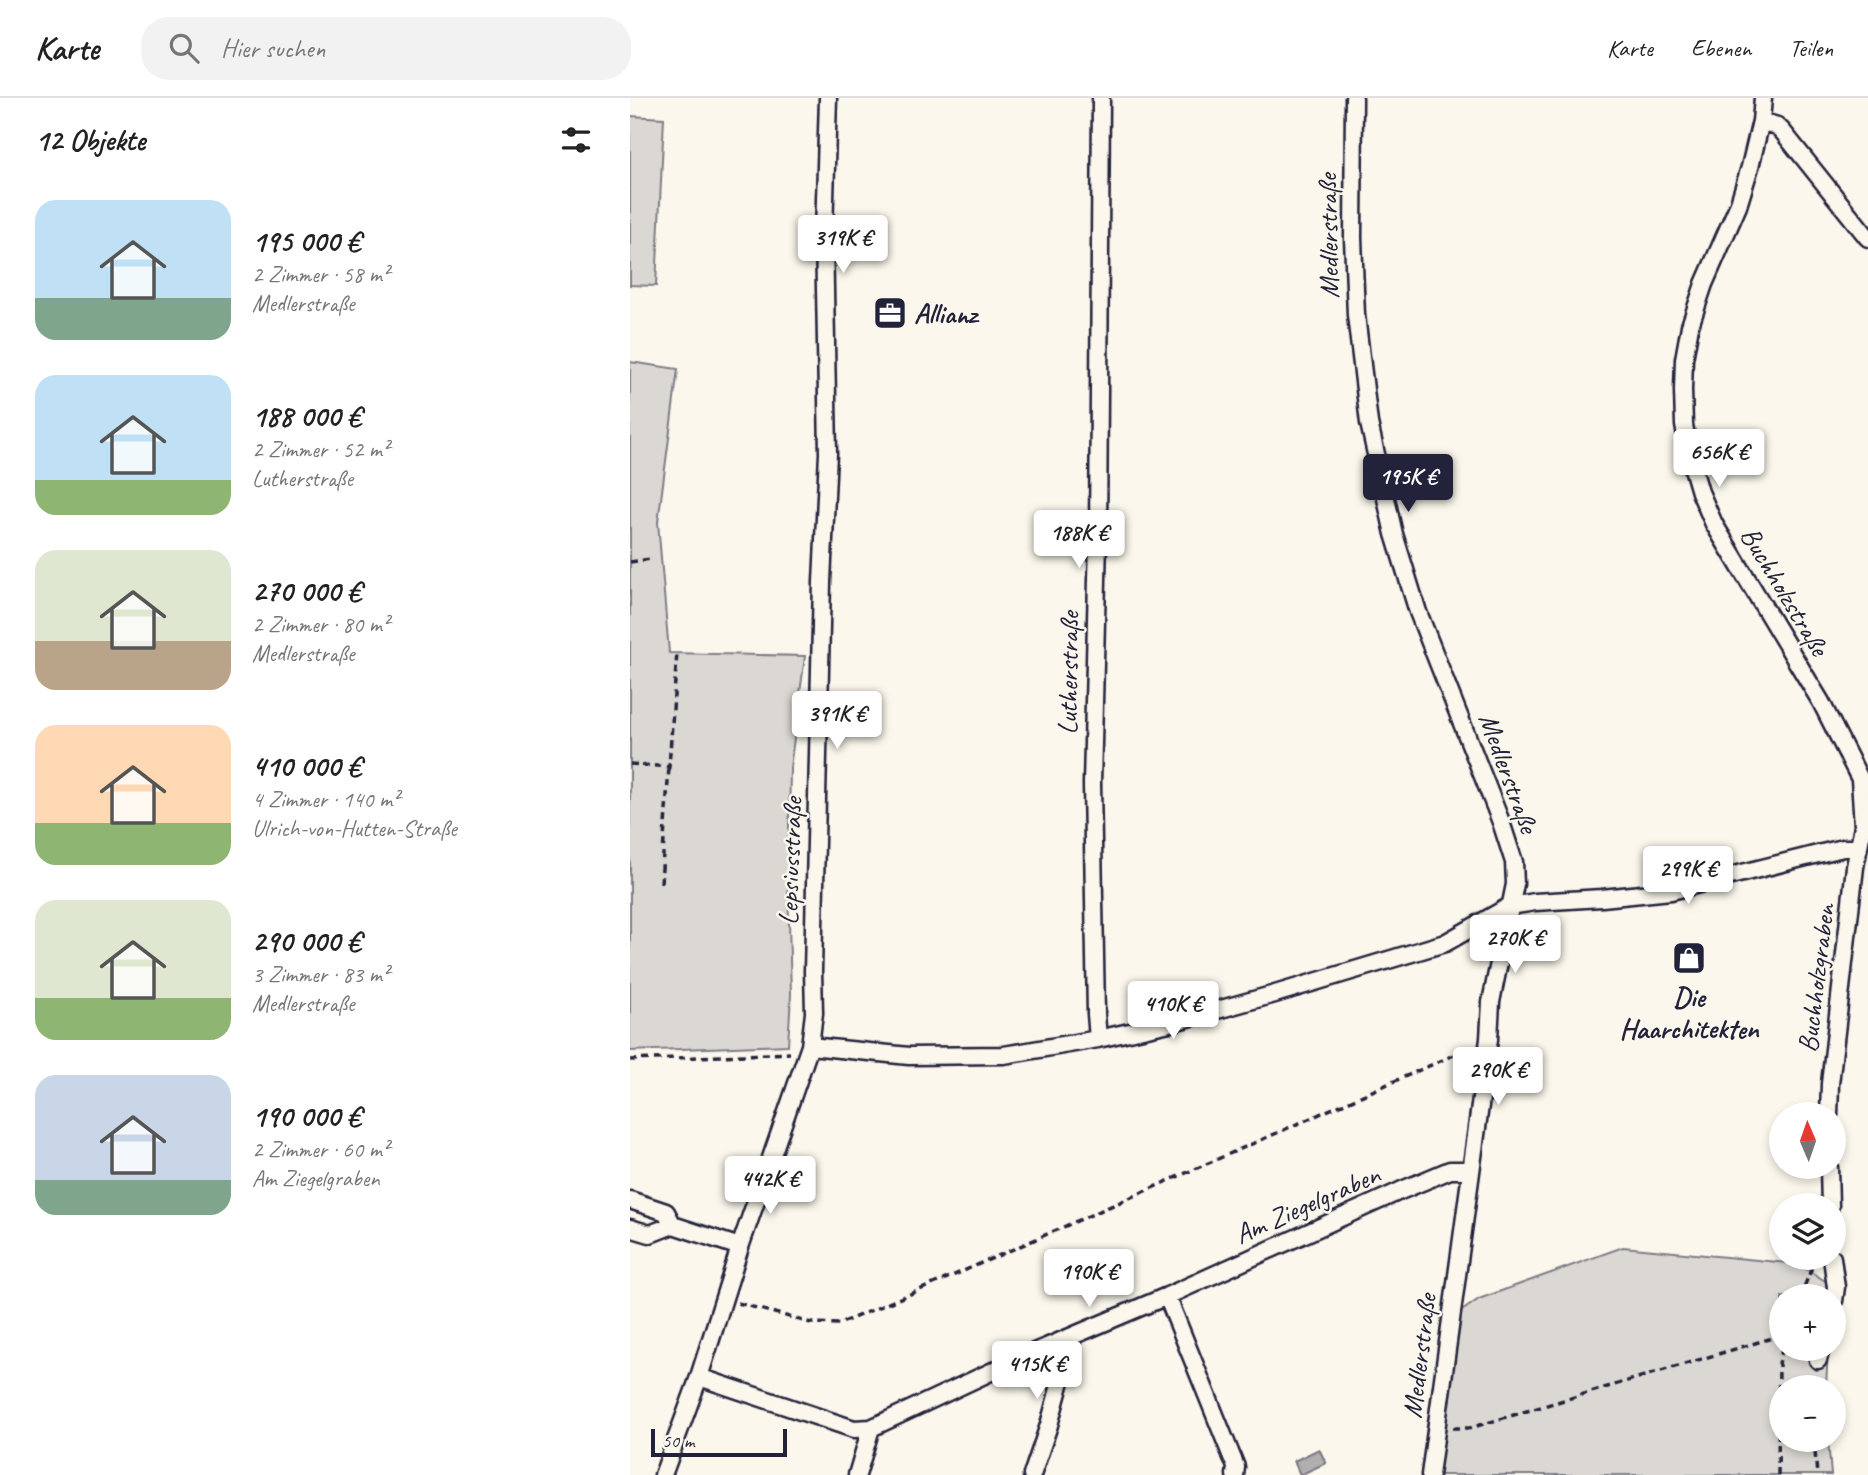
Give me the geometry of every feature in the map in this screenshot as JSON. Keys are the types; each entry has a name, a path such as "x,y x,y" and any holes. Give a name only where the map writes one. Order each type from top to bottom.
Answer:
{"street":[{"name":"Lepsiusstraße","path":"663,1475 699,1377 740,1247 810,1046 814,1013 822,595 828,453 824,233 828,98"},
{"name":"Lutherstraße","path":"1098,1039 1092,784 1098,539 1101,98"},
{"name":"Medlerstraße","path":"1354,98 1353,238 1356,315 1369,423 1394,534 1418,612 1501,822 1514,862 1515,884 1491,1002 1489,1039 1430,1475"},
{"name":"Buchholzstraße","path":"1763,98 1761,121 1738,206 1704,284 1690,326 1682,390 1684,425 1693,469 1714,524 1821,702 1864,781 1866,825 1858,848"},
{"path":"1761,121 1777,126 1783,132 1868,238"},
{"path":"810,1046 909,1056 1004,1055 1098,1039 1237,1005 1445,943 1510,906 1671,891 1843,848 1858,848"},
{"name":"Buchholzgraben","path":"1830,1102 1835,1037 1858,848"},
{"name":"Am Ziegelgraben","path":"871,1428 1026,1356 1450,1170 1471,1170"},
{"path":"630,1200 666,1212 673,1225"},
{"path":"630,1228 650,1234 673,1225 740,1247"},
{"path":"1167,1296 1236,1467 1235,1475"},
{"path":"1032,1475 1073,1337"},
{"path":"699,1377 854,1429 871,1428 857,1475"}],"path":[{"path":"630,562 650,559"},
{"path":"661,883 677,652"},
{"path":"630,764 669,767"},
{"path":"723,1299 811,1323 839,1324 1489,1039"},
{"path":"630,1060 792,1053 794,1063 802,1069"},
{"path":"1437,1427 1470,1428 1769,1339"},
{"path":"1778,1475 1780,1361"},
{"path":"1815,1452 1816,1475"}],"shaded area":[{"path":"630,116 664,118 656,286 630,285"},
{"path":"630,362 678,369 658,522 669,653 805,656 790,768 788,885 791,995 788,1045 630,1051"},
{"path":"1623,1247 1769,1261 1769,1270 1808,1270 1830,1284 1769,1284 1769,1361 1827,1361 1827,1375 1769,1375 1769,1452 1829,1452 1831,1475 1439,1475 1456,1315 1479,1299"},
{"path":"1319,1449 1326,1463 1300,1475 1294,1461"}],"place":[{"name":"Allianz","path":"890,313"},
{"name":"Die Haarchitekten","path":"1689,958"}]}
